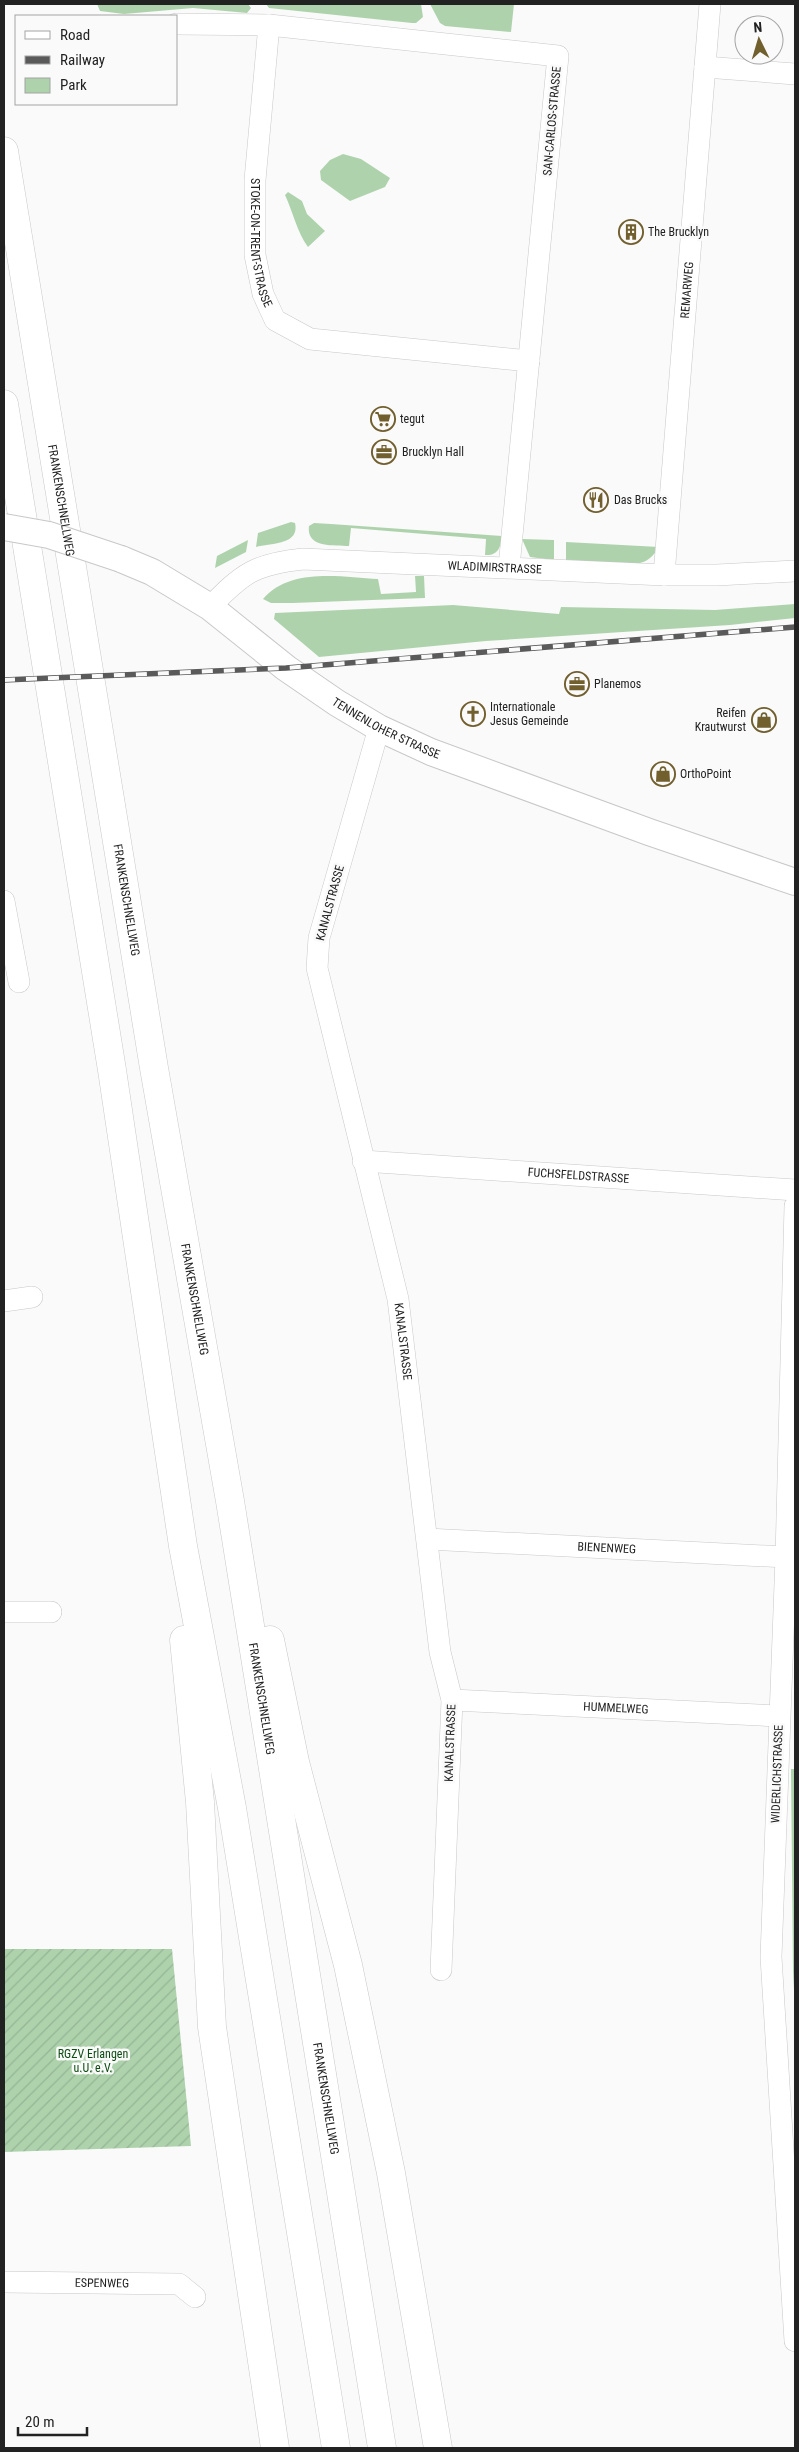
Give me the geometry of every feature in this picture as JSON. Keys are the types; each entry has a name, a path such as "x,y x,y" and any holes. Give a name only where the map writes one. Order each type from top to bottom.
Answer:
{"highway":[{"name":"FRANKENSCHNELLWEG","path":"4,151 154,1068 230,1501 382,2448"},
{"path":"4,404 110,1061 183,1546 232,1808 336,2448"},
{"path":"230,1501 264,1612 295,1762 348,1965 391,2173 438,2448"},
{"path":"183,1546 183,1622 200,1802 212,2027 275,2448"}],"street":[{"name":"REMARWEG","path":"664,575 710,4"},
{"name":"SAN-CARLOS-STRASSE","path":"178,24 269,25 558,56 509,567"},
{"name":"STOKE-ON-TRENT-STRASSE","path":"269,25 255,180 255,255 263,294 275,320 310,339 529,361"},
{"path":"705,67 795,74"},
{"name":"TENNENLOHER STRASSE","path":"4,527 49,535 121,559 152,572 210,607 286,668 337,703 379,728 431,752 649,832 795,882"},
{"name":"WLADIMIRSTRASSE","path":"210,607 242,576 264,565 279,562 324,560 664,575 717,575 795,571"},
{"name":"KANALSTRASSE","path":"379,728 319,938 317,968 398,1299 440,1652 452,1700 441,1970"},
{"path":"4,901 19,982"},
{"name":"FUCHSFELDSTRASSE","path":"363,1161 795,1190"},
{"name":"WIDERLICHSTRASSE","path":"795,1206 786,1557 771,1956 795,2341"},
{"path":"4,1301 32,1297"},
{"name":"BIENENWEG","path":"426,1538 786,1557"},
{"path":"4,1612 51,1612"},
{"name":"HUMMELWEG","path":"452,1700 780,1716"},
{"name":"ESPENWEG","path":"4,2282 179,2284 195,2297"}],"green space":[{"path":"97,4 248,4 251,8 247,13 193,8 124,14 100,11"},
{"path":"266,4 421,4 423,17 416,23 412,23 269,8"},
{"path":"430,4 514,4 511,32 445,26 440,23"},
{"path":"343,154 361,159 390,178 385,187 350,201 321,180 320,171 330,160"},
{"path":"288,192 302,201 307,214 325,231 308,247 285,195"},
{"path":"291,522 295,523 295,530 289,539 283,542 256,547 258,533"},
{"path":"314,523 502,536 498,550 489,555 485,555 486,539 351,528 349,546 336,546 316,542 312,538 309,533 309,526"},
{"path":"522,539 554,540 554,560 530,557"},
{"path":"248,540 246,552 215,568 217,556"},
{"path":"566,542 659,547 649,558 636,564 566,561"},
{"path":"317,576 378,579 381,594 416,592 415,576 424,576 425,598 293,603 271,603 263,599 274,589 287,582"},
{"path":"795,604 795,618 730,625 486,641 319,657 274,619 275,613 453,605 559,614 561,607 715,610"},
{"path":"791,1769 795,1769 795,2009 793,1972"},
{"name":"RGZV Erlangen u.U. e.V.","path":"4,1949 172,1949 191,2146 4,2152"}],"railway":[{"path":"4,680 286,668 795,627"}],"place":[{"name":"The Brucklyn","path":"631,232"},
{"name":"tegut","path":"383,419"},
{"name":"Brucklyn Hall","path":"384,452"},
{"name":"Das Brucks","path":"596,500"},
{"name":"Planemos","path":"577,684"},
{"name":"Internationale Jesus Gemeinde","path":"473,714"},
{"name":"Reifen Krautwurst","path":"764,720"},
{"name":"OrthoPoint","path":"663,774"}]}
